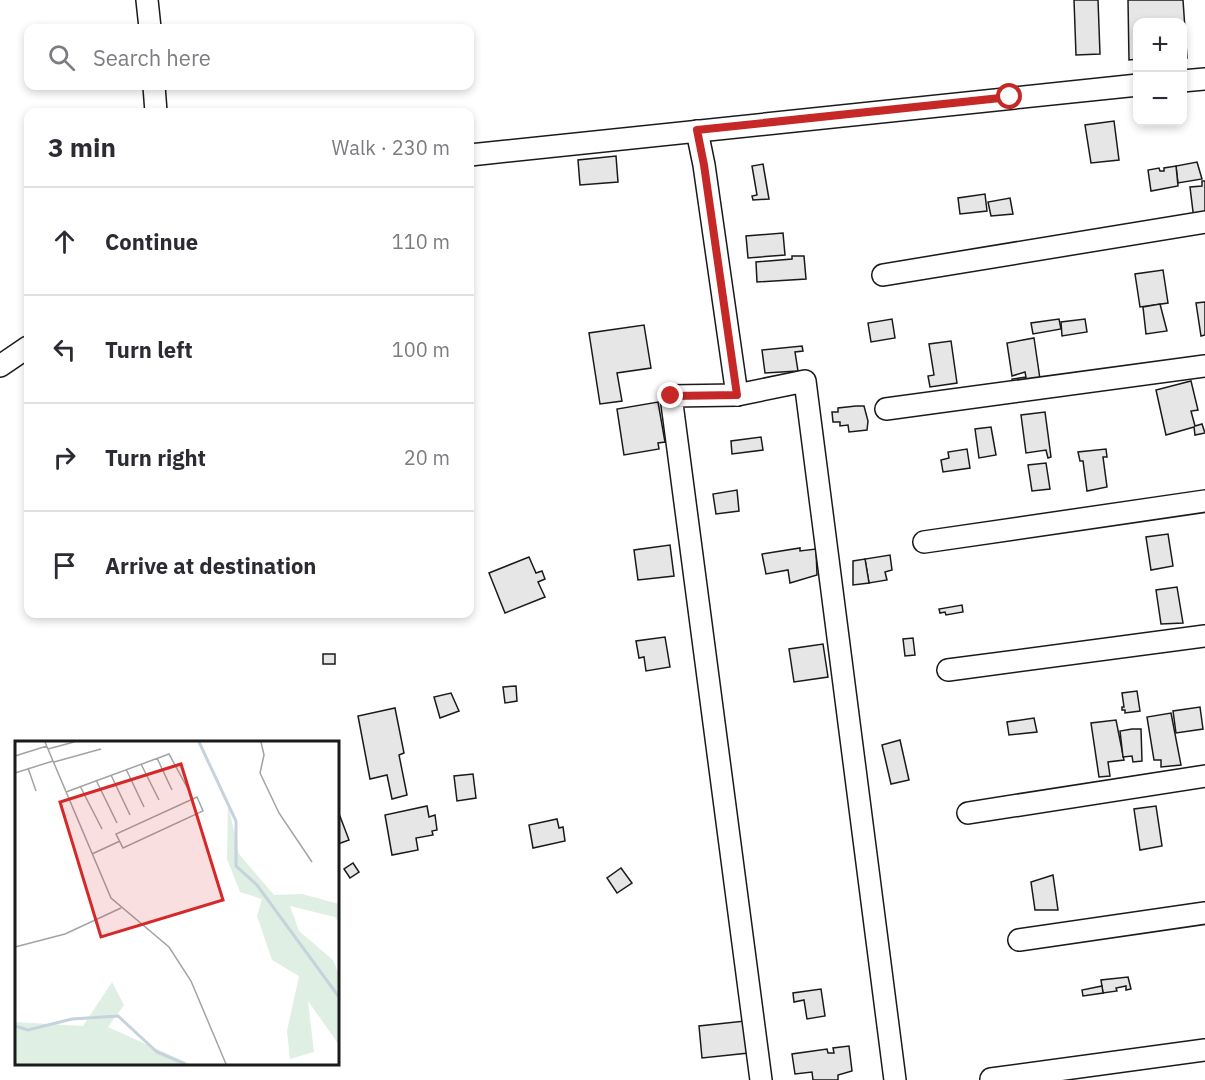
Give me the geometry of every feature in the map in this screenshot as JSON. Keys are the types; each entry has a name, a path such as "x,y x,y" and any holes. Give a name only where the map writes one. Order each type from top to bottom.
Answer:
{"street":[{"path":"147,0 150,24"},
{"path":"1187,81 1205,79"},
{"path":"474,155 1133,85"},
{"path":"154,90 156,108"},
{"path":"697,130 737,395"},
{"path":"883,275 1205,222"},
{"path":"0,366 24,350"},
{"path":"886,409 1205,366"},
{"path":"761,1080 671,396 737,395 805,381 895,1080"},
{"path":"924,542 1205,501"},
{"path":"948,670 1205,636"},
{"path":"968,813 1205,776"},
{"path":"1018,940 1205,913"},
{"path":"991,1079 1205,1050"}],"building":[{"path":"1074,0 1098,0 1100,54 1076,55"},
{"path":"1128,0 1183,0 1184,18 1133,18 1133,60 1129,60"},
{"path":"1114,121 1119,160 1091,163 1085,125"},
{"path":"616,156 618,182 580,185 578,160"},
{"path":"1197,162 1202,179 1178,183 1176,166"},
{"path":"763,164 769,199 753,200 752,196 757,195 752,166"},
{"path":"1176,166 1178,186 1151,191 1148,170 1159,168 1160,171 1164,171 1164,168"},
{"path":"1202,181 1205,181 1205,218 1194,220 1190,187 1202,186"},
{"path":"985,194 987,211 960,214 958,198"},
{"path":"1010,198 1013,214 991,216 988,202"},
{"path":"783,233 785,255 748,258 746,236"},
{"path":"792,256 804,256 806,279 757,282 756,262 792,259"},
{"path":"1163,270 1168,303 1140,307 1135,274"},
{"path":"1205,302 1205,335 1201,336 1196,303"},
{"path":"1160,304 1167,331 1146,334 1143,307"},
{"path":"892,319 895,338 871,342 868,323"},
{"path":"1059,319 1061,329 1033,334 1031,323"},
{"path":"1085,319 1087,332 1062,336 1061,322"},
{"path":"644,325 651,368 617,373 622,401 600,404 589,333"},
{"path":"1034,338 1040,379 1013,383 1012,379 1026,377 1025,372 1012,376 1007,343"},
{"path":"951,341 957,383 930,387 928,376 934,375 929,344"},
{"path":"802,346 803,351 795,352 798,371 765,373 762,350"},
{"path":"1191,381 1198,410 1191,411 1195,426 1202,424 1205,433 1195,435 1194,427 1166,435 1156,390"},
{"path":"658,402 665,442 658,443 659,449 624,455 617,409"},
{"path":"864,406 868,421 867,430 849,432 848,425 840,426 840,422 833,422 832,412 838,412 838,408"},
{"path":"1045,412 1051,457 1048,458 1046,450 1026,453 1021,415"},
{"path":"991,427 996,455 979,458 975,429"},
{"path":"761,437 763,450 732,454 731,441"},
{"path":"967,449 970,468 943,472 941,460 949,458 948,452"},
{"path":"1106,449 1107,457 1103,457 1107,487 1087,491 1083,461 1080,461 1078,452"},
{"path":"1046,463 1050,489 1032,491 1028,465"},
{"path":"737,490 739,511 716,514 713,494"},
{"path":"1168,534 1173,566 1151,570 1146,537"},
{"path":"670,545 674,576 638,580 634,550"},
{"path":"800,548 800,551 816,549 817,575 790,583 788,570 766,574 762,554"},
{"path":"890,555 892,570 885,572 887,580 869,583 865,559"},
{"path":"529,557 536,573 542,571 545,579 538,582 545,597 505,613 489,573"},
{"path":"865,559 869,583 853,585 853,561"},
{"path":"1177,587 1183,623 1161,624 1156,590"},
{"path":"962,605 963,612 946,615 945,612 940,613 939,609"},
{"path":"665,637 670,667 646,671 644,657 639,658 636,641"},
{"path":"913,638 915,655 905,656 903,639"},
{"path":"823,644 828,677 794,682 789,649"},
{"path":"323,654 335,654 335,664 323,664"},
{"path":"516,686 517,701 505,703 503,687"},
{"path":"1137,691 1140,711 1125,713 1125,710 1122,710 1124,707 1122,693"},
{"path":"451,693 459,711 440,718 434,697"},
{"path":"1200,707 1203,729 1176,733 1173,711"},
{"path":"395,708 404,753 399,755 407,795 392,799 387,775 370,779 358,716"},
{"path":"1171,713 1181,765 1161,767 1161,760 1154,760 1147,717"},
{"path":"1034,718 1037,732 1009,735 1007,722"},
{"path":"1116,720 1124,760 1108,762 1110,776 1099,777 1091,723"},
{"path":"1141,729 1142,761 1133,762 1132,756 1123,757 1120,731"},
{"path":"900,740 909,780 891,784 882,745"},
{"path":"473,774 476,798 457,801 454,776"},
{"path":"427,806 429,817 435,815 437,830 432,831 433,835 416,838 418,850 392,855 385,815"},
{"path":"1156,806 1162,846 1140,850 1134,809"},
{"path":"339,814 349,840 339,844"},
{"path":"557,819 559,828 563,827 565,841 533,848 529,825"},
{"path":"353,863 359,872 350,878 344,869"},
{"path":"621,868 632,883 617,893 607,878"},
{"path":"1053,875 1058,910 1035,910 1031,882"},
{"path":"1128,977 1131,989 1126,990 1126,986 1116,988 1117,991 1103,993 1101,980"},
{"path":"1102,986 1103,993 1083,996 1082,990"},
{"path":"821,989 825,1016 807,1019 804,1000 794,1002 793,993"},
{"path":"754,1020 758,1052 702,1058 699,1026"},
{"path":"849,1046 852,1071 838,1075 838,1080 813,1080 812,1072 795,1074 792,1054 827,1049 828,1053 834,1053 833,1048"}],"route":[{"path":"671,396 737,395 697,130 1010,97"}]}
